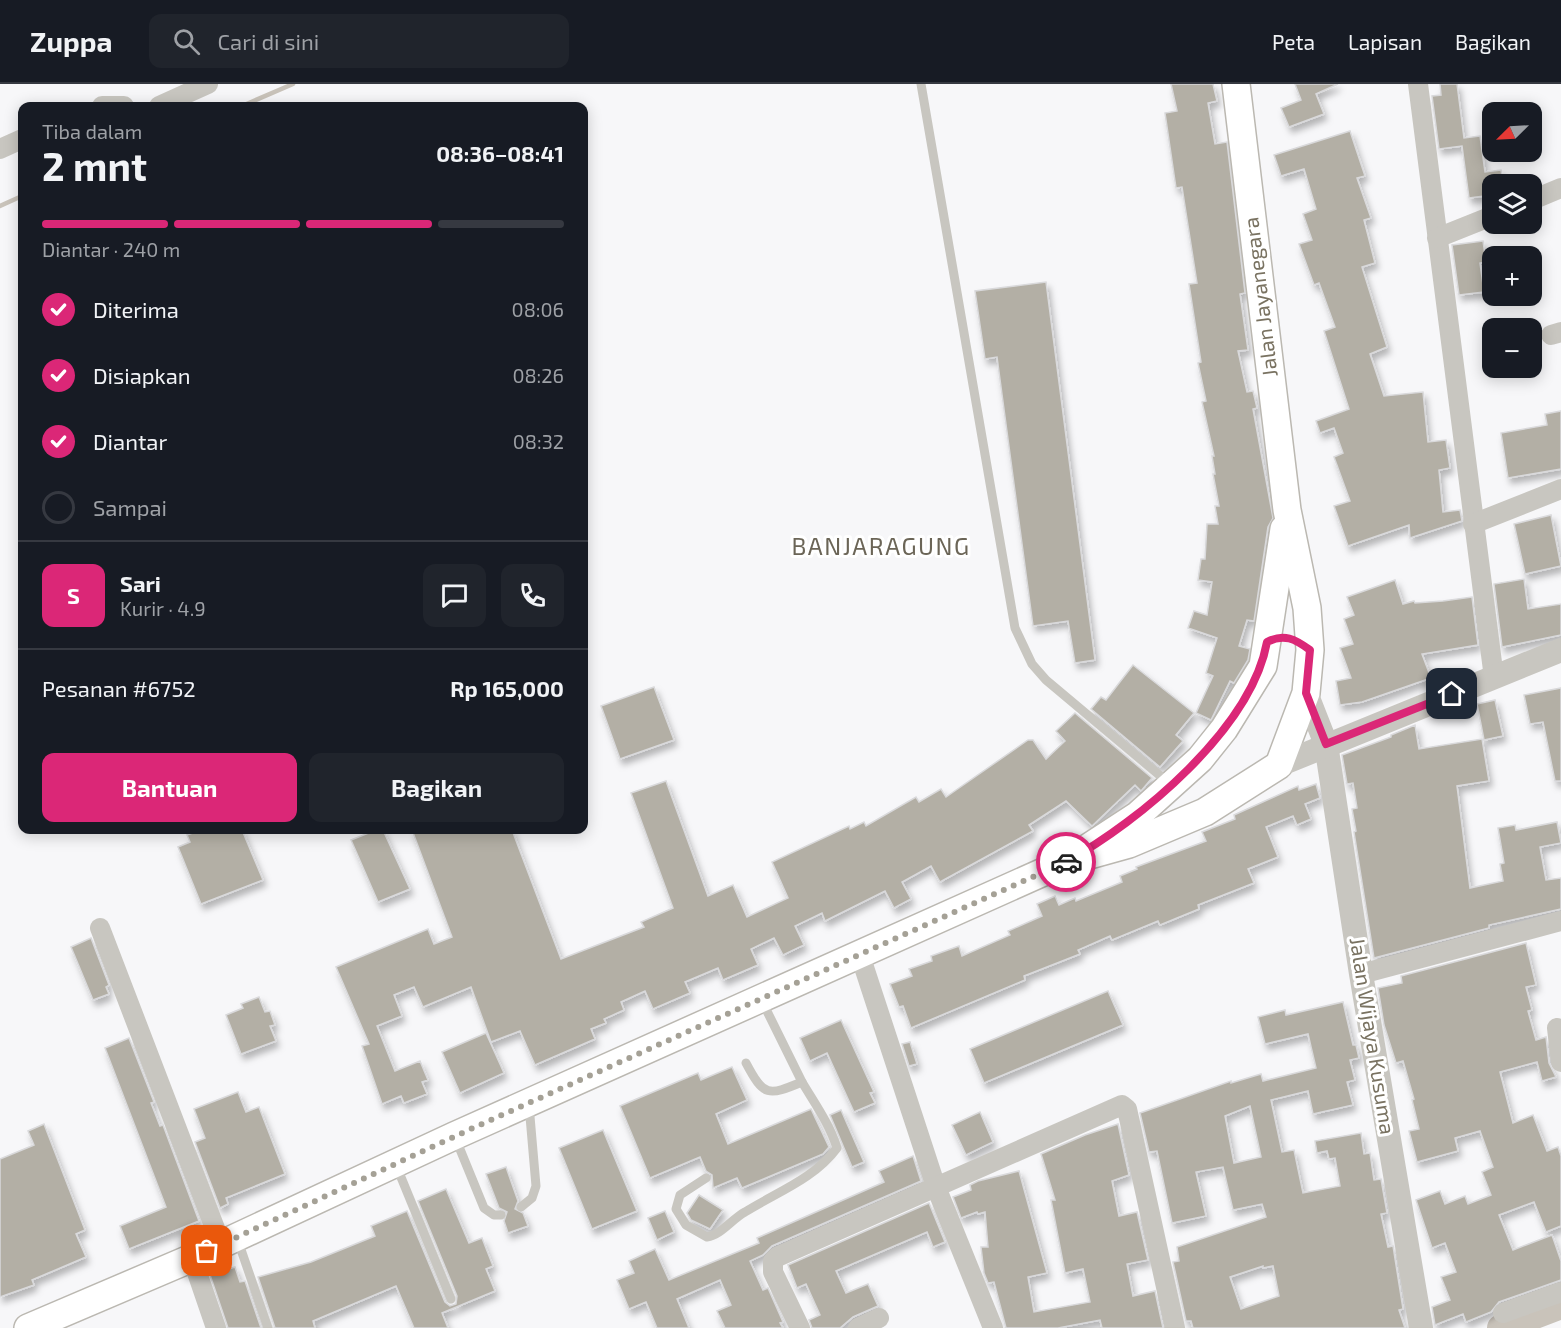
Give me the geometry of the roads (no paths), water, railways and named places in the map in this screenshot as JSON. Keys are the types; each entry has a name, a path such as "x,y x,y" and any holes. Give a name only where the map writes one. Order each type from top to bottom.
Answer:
{"main road":[{"name":"Jalan Jayanegara","path":"28,1328 192,1258 454,1136 1068,861 1129,844 1205,812 1279,765 1306,693 1310,650 1307,608 1287,510 1236,84"},
{"name":"Jalan Jayanegara","path":"1068,861 1138,815 1200,759 1224,729 1263,666 1287,510"},
{"path":"1267,642 1279,636 1296,639 1310,650"},
{"path":"1200,759 1200,771 1207,786 1212,792 1230,797"}],"street":[{"path":"168,102 208,84"},
{"path":"1418,84 1494,678"},
{"path":"0,149 18,141"},
{"path":"1542,196 1561,188"},
{"path":"1437,238 1482,220"},
{"path":"1473,524 1561,489"},
{"path":"1279,765 1561,650"},
{"name":"Jalan Wijaya Kusuma","path":"1306,693 1326,744 1361,974 1421,1328"},
{"path":"1361,974 1561,921"},
{"path":"100,928 229,1240"},
{"path":"860,955 936,1187 993,1328"},
{"path":"1557,1028 1561,1062"},
{"path":"800,1328 773,1272 773,1261 777,1257 1118,1105 1125,1106 1176,1328"},
{"path":"192,1258 216,1328"},
{"path":"1503,1313 1561,1292"},
{"path":"858,1328 879,1318"}],"lane":[{"path":"921,84 1015,628 1032,664 1046,680 1172,786"},
{"path":"706,1178 681,1195 676,1209 686,1225 707,1238 717,1233 743,1212 812,1174 830,1158 837,1148 823,1114 802,1082 760,998"},
{"path":"746,1063 760,1087 767,1092 775,1093 802,1082"},
{"path":"520,1207 532,1198 536,1186 528,1103"},
{"path":"454,1136 484,1208 494,1215 501,1215"},
{"path":"396,1164 451,1299"},
{"path":"229,1240 267,1328"}],"waterway":[{"path":"251,102 293,84"},
{"path":"0,206 18,198"},
{"path":"1501,1328 1561,1305"}],"district":[{"name":"BANJARAGUNG","path":"881,547"}]}
